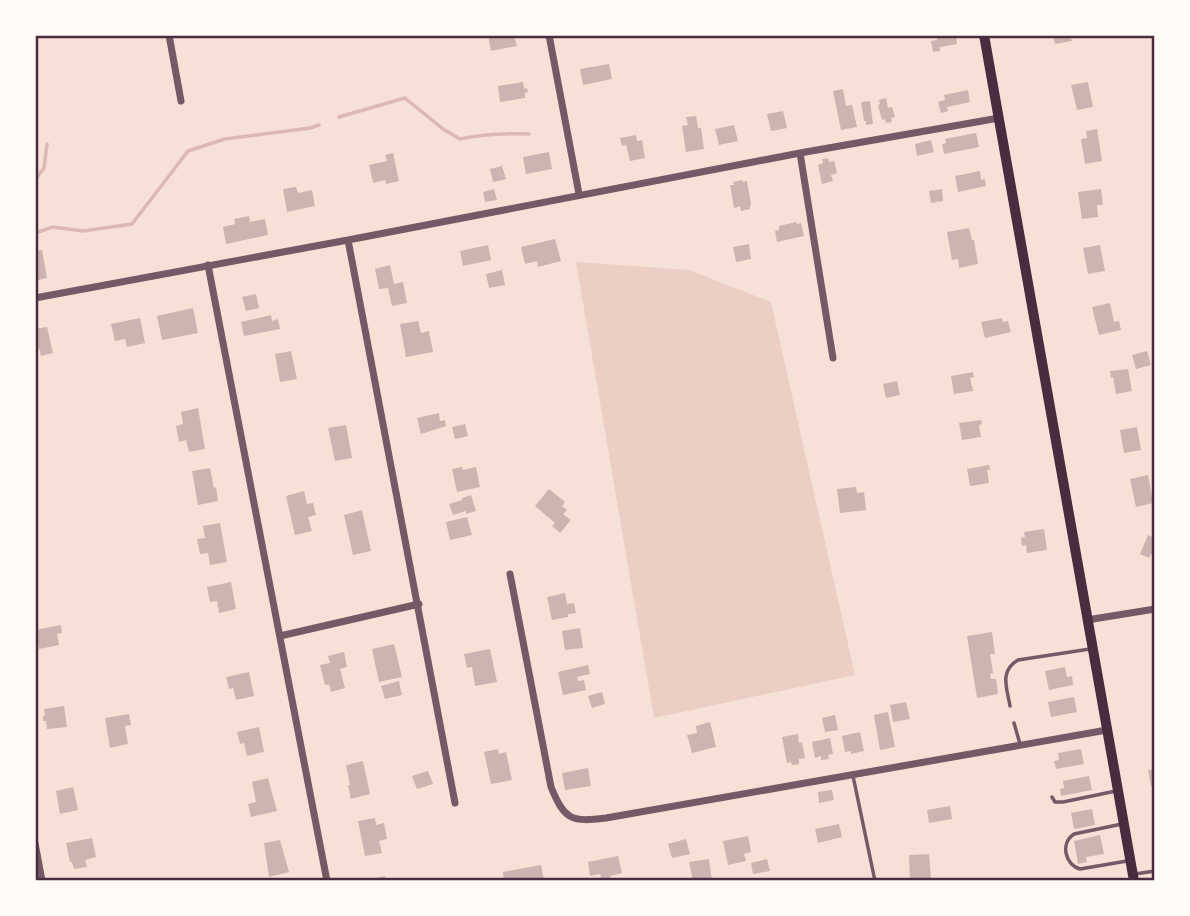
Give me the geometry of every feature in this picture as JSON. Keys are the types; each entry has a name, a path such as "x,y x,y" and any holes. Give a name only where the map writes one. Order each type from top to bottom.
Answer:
{"main road":[{"path":"984,35 1134,878"}],"street":[{"path":"169,35 181,101"},
{"path":"549,35 579,194"},
{"path":"35,298 579,194 999,118"},
{"path":"800,153 833,358"},
{"path":"348,240 456,803"},
{"path":"208,265 327,881"},
{"path":"510,574 551,788 566,813 574,819 583,821 606,818 1107,730"},
{"path":"280,636 419,604"},
{"path":"1087,620 1155,609"},
{"path":"35,843 42,881"}],"lane":[{"path":"1010,706 1005,676 1013,663 1092,649"},
{"path":"1014,723 1020,745"},
{"path":"853,774 875,881"},
{"path":"1052,797 1055,802 1063,802 1118,790"},
{"path":"1124,824 1074,834 1068,838 1066,850 1069,863 1080,869 1131,860"},
{"path":"1134,878 1155,871"}],"shaded area":[{"path":"576,262 689,270 771,302 855,675 654,718"}],"building":[{"path":"488,35 514,35 517,46 491,51"},
{"path":"936,35 956,35 957,44 940,47 940,51 933,52 931,41 937,40"},
{"path":"1053,35 1070,35 1072,41 1055,44"},
{"path":"609,64 612,79 583,85 580,69"},
{"path":"523,82 524,89 527,88 528,92 525,93 525,98 500,102 498,86"},
{"path":"1088,82 1093,107 1077,110 1071,85"},
{"path":"843,89 846,106 852,105 857,127 841,130 833,91"},
{"path":"968,90 970,102 947,107 948,111 941,113 938,102 945,100 944,95"},
{"path":"886,98 888,108 892,107 895,117 891,118 892,122 886,123 885,119 882,120 878,105 879,100"},
{"path":"870,101 873,124 866,125 861,102"},
{"path":"783,111 787,128 771,131 767,114"},
{"path":"696,116 704,149 686,152 682,126 688,125 686,117"},
{"path":"734,125 738,141 719,145 715,129"},
{"path":"1097,129 1102,161 1085,164 1081,139 1087,138 1086,131"},
{"path":"976,133 979,147 944,154 942,144 946,143 945,139"},
{"path":"636,135 637,141 642,140 645,158 630,161 626,145 622,146 620,138"},
{"path":"931,140 934,152 917,156 915,144"},
{"path":"549,152 552,169 526,174 523,157"},
{"path":"393,153 399,181 373,183 369,165 387,161 385,155"},
{"path":"828,158 829,162 834,161 837,173 831,175 833,181 822,184 818,165 823,163 822,159"},
{"path":"502,166 506,179 493,182 490,169"},
{"path":"980,171 981,180 985,179 986,186 958,192 955,176"},
{"path":"742,180 747,181 751,204 750,209 741,211 740,206 734,208 730,185"},
{"path":"296,187 298,193 312,190 315,206 287,212 283,189"},
{"path":"494,189 497,200 485,202 483,192"},
{"path":"942,189 943,201 931,203 929,191"},
{"path":"1101,189 1103,205 1097,205 1098,217 1082,219 1078,192"},
{"path":"249,216 250,222 265,219 268,235 226,244 223,227 235,224 234,219"},
{"path":"801,223 804,236 777,242 775,231 779,230 779,226"},
{"path":"969,228 978,264 959,268 958,259 952,260 947,232"},
{"path":"555,239 561,261 538,267 537,261 525,264 521,247"},
{"path":"749,244 751,259 736,262 733,247"},
{"path":"488,245 491,260 463,266 460,251"},
{"path":"1100,245 1105,271 1088,274 1083,248"},
{"path":"42,250 47,278 38,280 35,276 35,251"},
{"path":"390,265 394,284 403,282 407,303 392,306 388,288 379,289 375,269"},
{"path":"502,270 505,285 489,288 486,274"},
{"path":"256,294 259,308 246,311 242,297"},
{"path":"1110,303 1114,322 1119,321 1121,330 1099,335 1092,307"},
{"path":"193,308 198,333 162,340 157,316"},
{"path":"271,315 272,321 278,319 280,329 244,336 241,322"},
{"path":"140,318 145,343 127,347 125,339 115,341 111,324"},
{"path":"1002,318 1003,322 1008,321 1011,332 985,338 981,322"},
{"path":"418,321 421,333 429,331 433,352 406,357 400,324"},
{"path":"47,327 53,353 41,356 39,348 35,348 35,329"},
{"path":"291,351 297,379 280,382 275,354"},
{"path":"1147,351 1151,365 1136,369 1132,355"},
{"path":"1128,369 1132,391 1116,394 1110,371"},
{"path":"973,372 974,377 970,378 973,391 954,394 951,376"},
{"path":"897,381 900,395 886,398 883,384"},
{"path":"198,408 205,449 189,452 186,440 179,442 176,426 183,424 181,412"},
{"path":"439,413 440,421 445,420 446,426 421,434 417,418"},
{"path":"981,420 981,437 962,440 959,423"},
{"path":"465,424 468,436 455,439 452,427"},
{"path":"346,425 352,458 335,461 328,428"},
{"path":"1137,427 1141,450 1124,453 1120,430"},
{"path":"989,465 989,483 970,486 967,469"},
{"path":"462,467 463,470 476,467 480,487 457,492 452,469"},
{"path":"210,468 218,501 198,505 192,471"},
{"path":"1148,475 1153,503 1136,507 1130,479"},
{"path":"856,487 857,493 864,492 866,510 840,513 837,489"},
{"path":"549,489 565,502 562,506 567,510 563,514 571,520 560,533 552,526 555,523 535,506"},
{"path":"304,491 307,504 313,503 316,515 308,517 312,531 295,535 286,496"},
{"path":"471,495 476,511 453,515 449,504"},
{"path":"362,510 371,551 353,555 344,515"},
{"path":"467,517 472,535 450,540 446,522"},
{"path":"220,523 227,562 210,565 208,553 200,554 197,539 205,538 203,526"},
{"path":"1044,529 1047,550 1027,553 1026,545 1022,546 1021,538 1025,537 1024,532"},
{"path":"1148,535 1155,538 1155,556 1151,554 1149,558 1140,554"},
{"path":"231,582 236,609 219,613 217,601 210,602 207,587"},
{"path":"565,593 567,604 574,603 576,613 552,620 547,597"},
{"path":"61,625 62,633 57,634 59,645 39,649 35,630"},
{"path":"580,628 583,648 565,650 562,631"},
{"path":"992,632 995,654 990,654 993,673 990,674 991,679 996,679 998,694 977,698 967,636"},
{"path":"394,644 402,677 379,682 372,649"},
{"path":"490,649 497,682 475,686 472,667 467,668 464,654"},
{"path":"344,652 347,667 340,669 345,688 331,692 329,684 325,685 320,665 330,663 328,656"},
{"path":"588,665 590,674 577,677 578,681 584,680 586,690 563,695 558,672"},
{"path":"1065,667 1067,677 1072,676 1073,685 1049,690 1045,671"},
{"path":"249,672 254,696 236,700 226,677"},
{"path":"399,681 402,695 385,699 381,686"},
{"path":"602,692 605,704 592,708 588,696"},
{"path":"1074,697 1077,712 1051,717 1048,702"},
{"path":"906,702 910,719 893,722 890,705"},
{"path":"64,706 67,727 47,729 46,721 43,721 44,709"},
{"path":"888,712 895,747 880,750 874,715"},
{"path":"129,714 131,725 125,726 128,744 110,748 105,718"},
{"path":"835,715 838,730 825,732 822,718"},
{"path":"710,722 716,747 692,753 687,735 697,733 696,726"},
{"path":"259,727 264,752 247,756 244,743 240,744 237,732"},
{"path":"860,732 864,751 851,754 851,751 845,752 842,736"},
{"path":"798,734 805,758 799,759 799,764 792,765 791,762 787,763 782,737"},
{"path":"830,738 833,754 828,755 829,759 821,760 821,756 815,758 812,742"},
{"path":"498,749 499,754 506,752 512,780 491,784 484,752"},
{"path":"1081,749 1084,764 1056,769 1054,761 1059,760 1058,753"},
{"path":"363,761 370,794 351,799 346,765"},
{"path":"588,768 591,786 565,790 562,773"},
{"path":"1155,769 1155,786 1151,786 1148,770"},
{"path":"428,771 433,784 417,789 412,776"},
{"path":"1089,776 1092,790 1061,796 1063,781"},
{"path":"268,778 277,811 251,817 248,804 256,802 252,782"},
{"path":"73,787 78,810 60,814 56,791"},
{"path":"832,790 834,800 819,803 818,792"},
{"path":"950,806 952,819 929,823 927,810"},
{"path":"1092,809 1095,825 1074,829 1071,813"},
{"path":"375,818 376,825 384,823 387,839 379,841 382,853 365,856 358,821"},
{"path":"839,824 842,837 818,843 815,829"},
{"path":"1100,835 1104,854 1086,857 1087,862 1078,864 1074,841"},
{"path":"748,836 751,852 744,854 746,861 728,865 723,841"},
{"path":"92,838 96,857 85,860 87,867 74,869 66,843"},
{"path":"686,839 690,854 672,858 668,844"},
{"path":"280,840 289,872 269,877 264,843"},
{"path":"929,854 931,879 910,880 909,855"},
{"path":"618,856 622,873 610,876 611,881 602,881 600,874 590,876 588,862"},
{"path":"709,859 712,881 693,881 689,862"},
{"path":"767,859 770,871 753,874 751,863"},
{"path":"541,865 544,881 504,881 503,872"},
{"path":"385,876 386,881 365,881 365,880"}],"waterway":[{"path":"339,117 405,98 443,129 460,139 494,134 529,134"},
{"path":"35,233 53,227 83,231 132,224 188,151 225,139 319,125"},
{"path":"35,180 44,168 47,144"}]}
